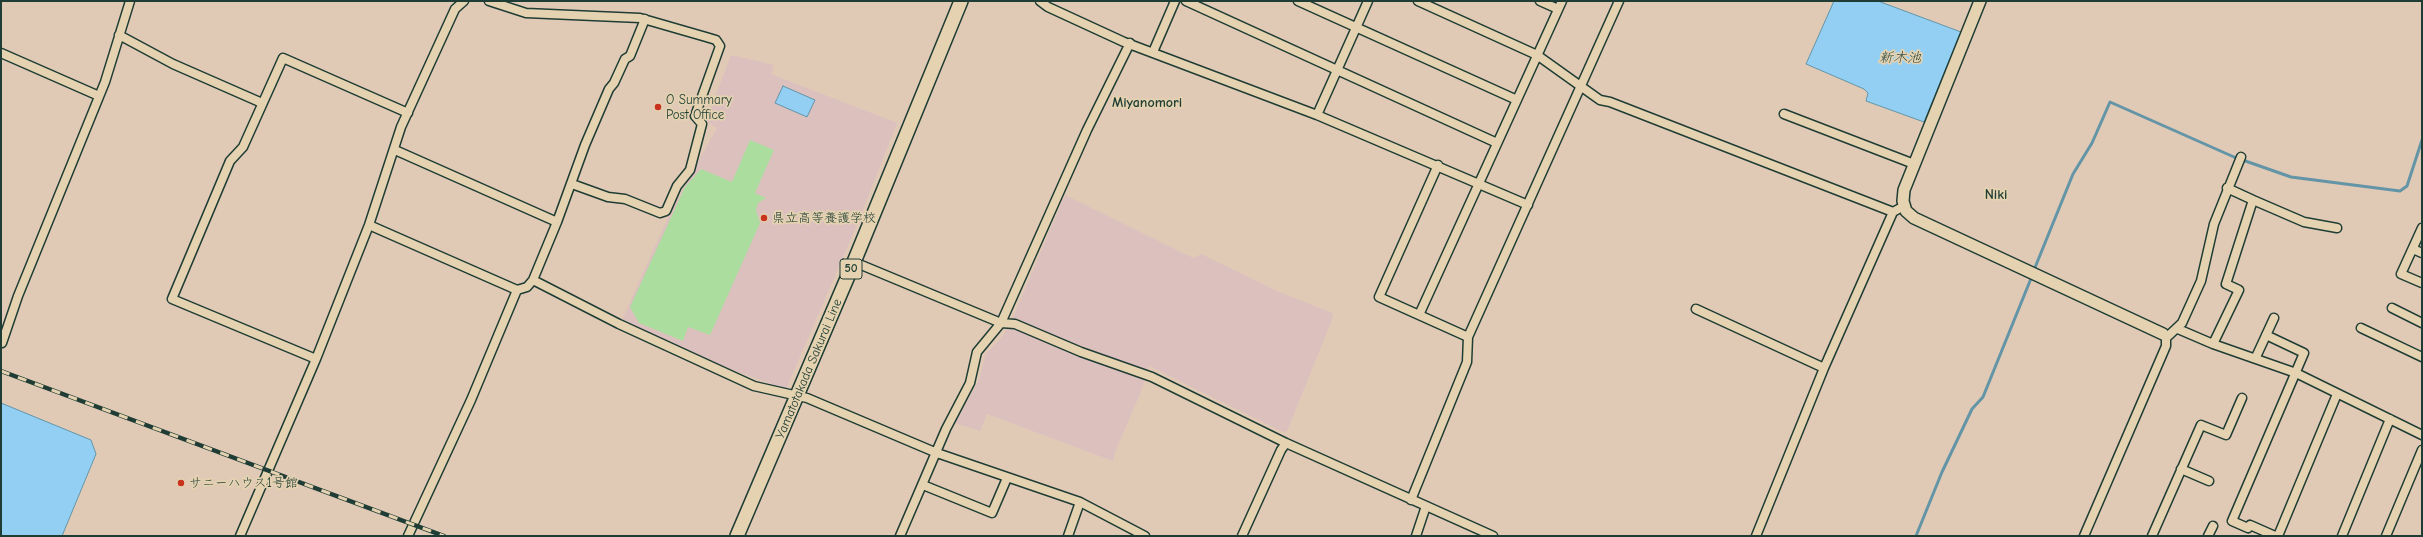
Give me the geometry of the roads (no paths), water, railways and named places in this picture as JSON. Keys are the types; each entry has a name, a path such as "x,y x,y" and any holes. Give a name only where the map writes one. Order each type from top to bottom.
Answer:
{"main road":[{"name":"Yamatotakada Sakurai Line","path":"737,536 854,262 961,1"}],"street":[{"path":"2,343 18,296 99,96 130,1"},
{"path":"240,536 316,359 369,225 395,150 401,127 455,9 464,1"},
{"path":"488,1 526,13 645,20 716,40 720,46 695,116 702,124 690,170 677,186 666,211 660,213 625,199 608,197 572,184"},
{"path":"1040,1 1048,7 1130,43 1317,115 1438,165 1528,205"},
{"path":"1153,52 1175,1"},
{"path":"1186,1 1497,144"},
{"path":"1298,1 1517,100"},
{"path":"1317,115 1368,1"},
{"path":"1418,1 1537,55 1600,100 1610,102 1893,212"},
{"path":"1540,1 1558,9"},
{"path":"1419,315 1562,1"},
{"path":"1411,500 1467,362 1468,338 1619,1"},
{"path":"1980,1 1914,164 1903,195 1904,206 1914,218 2165,336"},
{"path":"369,225 517,290 527,287 533,280 557,222 585,145 606,96 624,59 630,56 645,20"},
{"path":"119,35 173,64 262,103"},
{"path":"900,536 937,453 946,429 970,384 977,352 1001,323 1087,130 1130,43"},
{"path":"1,53 99,96"},
{"path":"316,359 172,298 230,161 243,147 283,58 408,113"},
{"path":"1784,114 1914,164"},
{"path":"395,150 557,222"},
{"path":"2165,336 2178,329 2201,281 2214,224 2227,188 2241,157"},
{"path":"1438,165 1378,297 1468,338"},
{"path":"2227,188 2304,222 2337,228"},
{"path":"2213,344 2238,290 2226,284 2253,200"},
{"path":"1756,536 1824,368 1893,212 1904,206"},
{"path":"2422,228 2401,274 2422,284"},
{"path":"2413,248 2422,252"},
{"path":"854,262 1001,323 1015,324 1081,352 1152,377 1286,442 1493,536"},
{"path":"533,280 619,324 754,386 797,397 807,398 937,453 1080,502 1144,536"},
{"path":"408,536 471,400 517,290"},
{"path":"2392,308 2422,322"},
{"path":"1696,309 1824,368"},
{"path":"2256,357 2274,318"},
{"path":"2361,328 2422,357"},
{"path":"2178,329 2213,344 2256,357 2296,373 2422,435"},
{"path":"2084,536 2166,346 2165,336"},
{"path":"2266,336 2304,353 2232,521 2248,528 2250,525 2277,536 2337,394"},
{"path":"2152,536 2201,425 2226,434 2242,398"},
{"path":"2342,536 2390,419"},
{"path":"1242,536 1286,442"},
{"path":"2386,536 2422,450"},
{"path":"2181,469 2210,481"},
{"path":"923,485 992,513 1007,478"},
{"path":"1068,536 1080,502"},
{"path":"1416,536 1426,506"},
{"path":"2208,536 2213,526"}],"water":[{"name":"新木池","path":"1834,1 1878,1 1961,32 1924,122 1866,101 1868,93 1864,89 1806,64"},
{"path":"783,86 815,100 807,117 775,103"},
{"path":"1,403 91,440 96,454 62,536 1,536"}],"waterway":[{"path":"2034,270 2073,174 2092,143 2110,102 2234,157 2291,177 2400,191 2407,186 2422,140"},
{"path":"1916,536 1942,472 1972,409 1983,397 2032,276"}],"railway":[{"path":"1,371 444,536"}],"place":[{"name":"O Summary Post Office","path":"658,107"},
{"name":"県立高等養護学校","path":"764,218"},
{"name":"サニーハウス1号館","path":"181,483"}],"district":[{"name":"Miyanomori","path":"1147,103"},
{"name":"Niki","path":"1996,195"}]}
